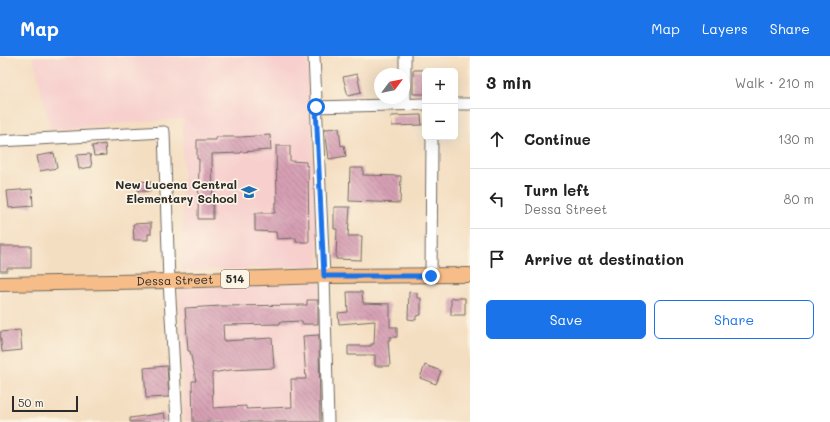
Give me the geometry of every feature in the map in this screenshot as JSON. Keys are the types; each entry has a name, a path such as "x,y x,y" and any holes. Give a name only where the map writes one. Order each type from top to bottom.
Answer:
{"main road":[{"name":"Dessa Street","path":"0,284 324,276 470,275"}],"street":[{"path":"314,56 324,276 328,422"},
{"path":"405,56 405,68"},
{"path":"316,107 405,104"},
{"path":"410,104 422,104"},
{"path":"458,104 470,104"},
{"path":"0,141 164,132 169,281 177,422"},
{"path":"431,276 432,140"}],"shaded area":[{"name":"New Lucena Central Elementary School","path":"33,56 307,56 319,266 182,271 183,119 50,129"},
{"path":"320,282 322,422 185,422 179,288"}],"building":[{"path":"413,70 422,70 422,94 413,94"},
{"path":"357,74 361,93 348,96 343,77"},
{"path":"421,115 422,125 392,126 391,116"},
{"path":"339,128 341,146 344,145 346,156 329,159 325,129"},
{"path":"270,135 271,150 212,154 213,219 198,219 199,159 197,159 197,140 216,140 216,137"},
{"path":"105,144 106,155 94,156 92,146"},
{"path":"276,146 290,146 290,161 306,162 306,166 308,166 309,242 296,242 296,238 277,239 276,232 255,231 255,213 275,213 275,203 277,203"},
{"path":"54,153 57,168 40,171 37,156"},
{"path":"90,154 92,167 79,169 77,155"},
{"path":"350,168 363,168 363,175 401,176 400,203 349,201"},
{"path":"139,181 151,182 151,191 138,191"},
{"path":"32,189 33,206 9,208 7,191"},
{"path":"334,207 350,207 348,236 362,236 361,260 336,259 337,229 334,229"},
{"path":"151,223 151,234 148,234 148,240 134,240 133,224"},
{"path":"0,246 31,246 31,268 7,268 7,271 0,271"},
{"path":"347,292 362,292 363,303 390,304 390,327 397,327 397,337 390,337 390,340 388,340 390,366 375,366 375,355 348,355 348,346 371,346 371,344 374,344 375,321 339,324 338,313 348,312"},
{"path":"409,292 417,293 417,298 421,298 421,315 416,316 416,320 408,319"},
{"path":"451,298 465,298 465,315 451,315"},
{"path":"307,300 318,300 318,324 302,324 302,321 280,322 280,324 223,325 224,341 272,338 274,368 230,370 212,373 213,408 246,406 246,409 292,407 291,379 306,379 303,336 319,335 320,422 193,422 192,381 196,381 190,351 188,351 185,308 307,305"},
{"path":"20,330 22,350 2,352 0,332"},
{"path":"425,365 441,371 436,384 420,378"},
{"path":"167,366 169,397 146,398 144,368"},
{"path":"164,413 166,422 130,422 130,418"}],"place":[{"name":"New Lucena Central Elementary School","path":"249,192"}],"route":[{"path":"316,107 324,276 431,276"}]}
